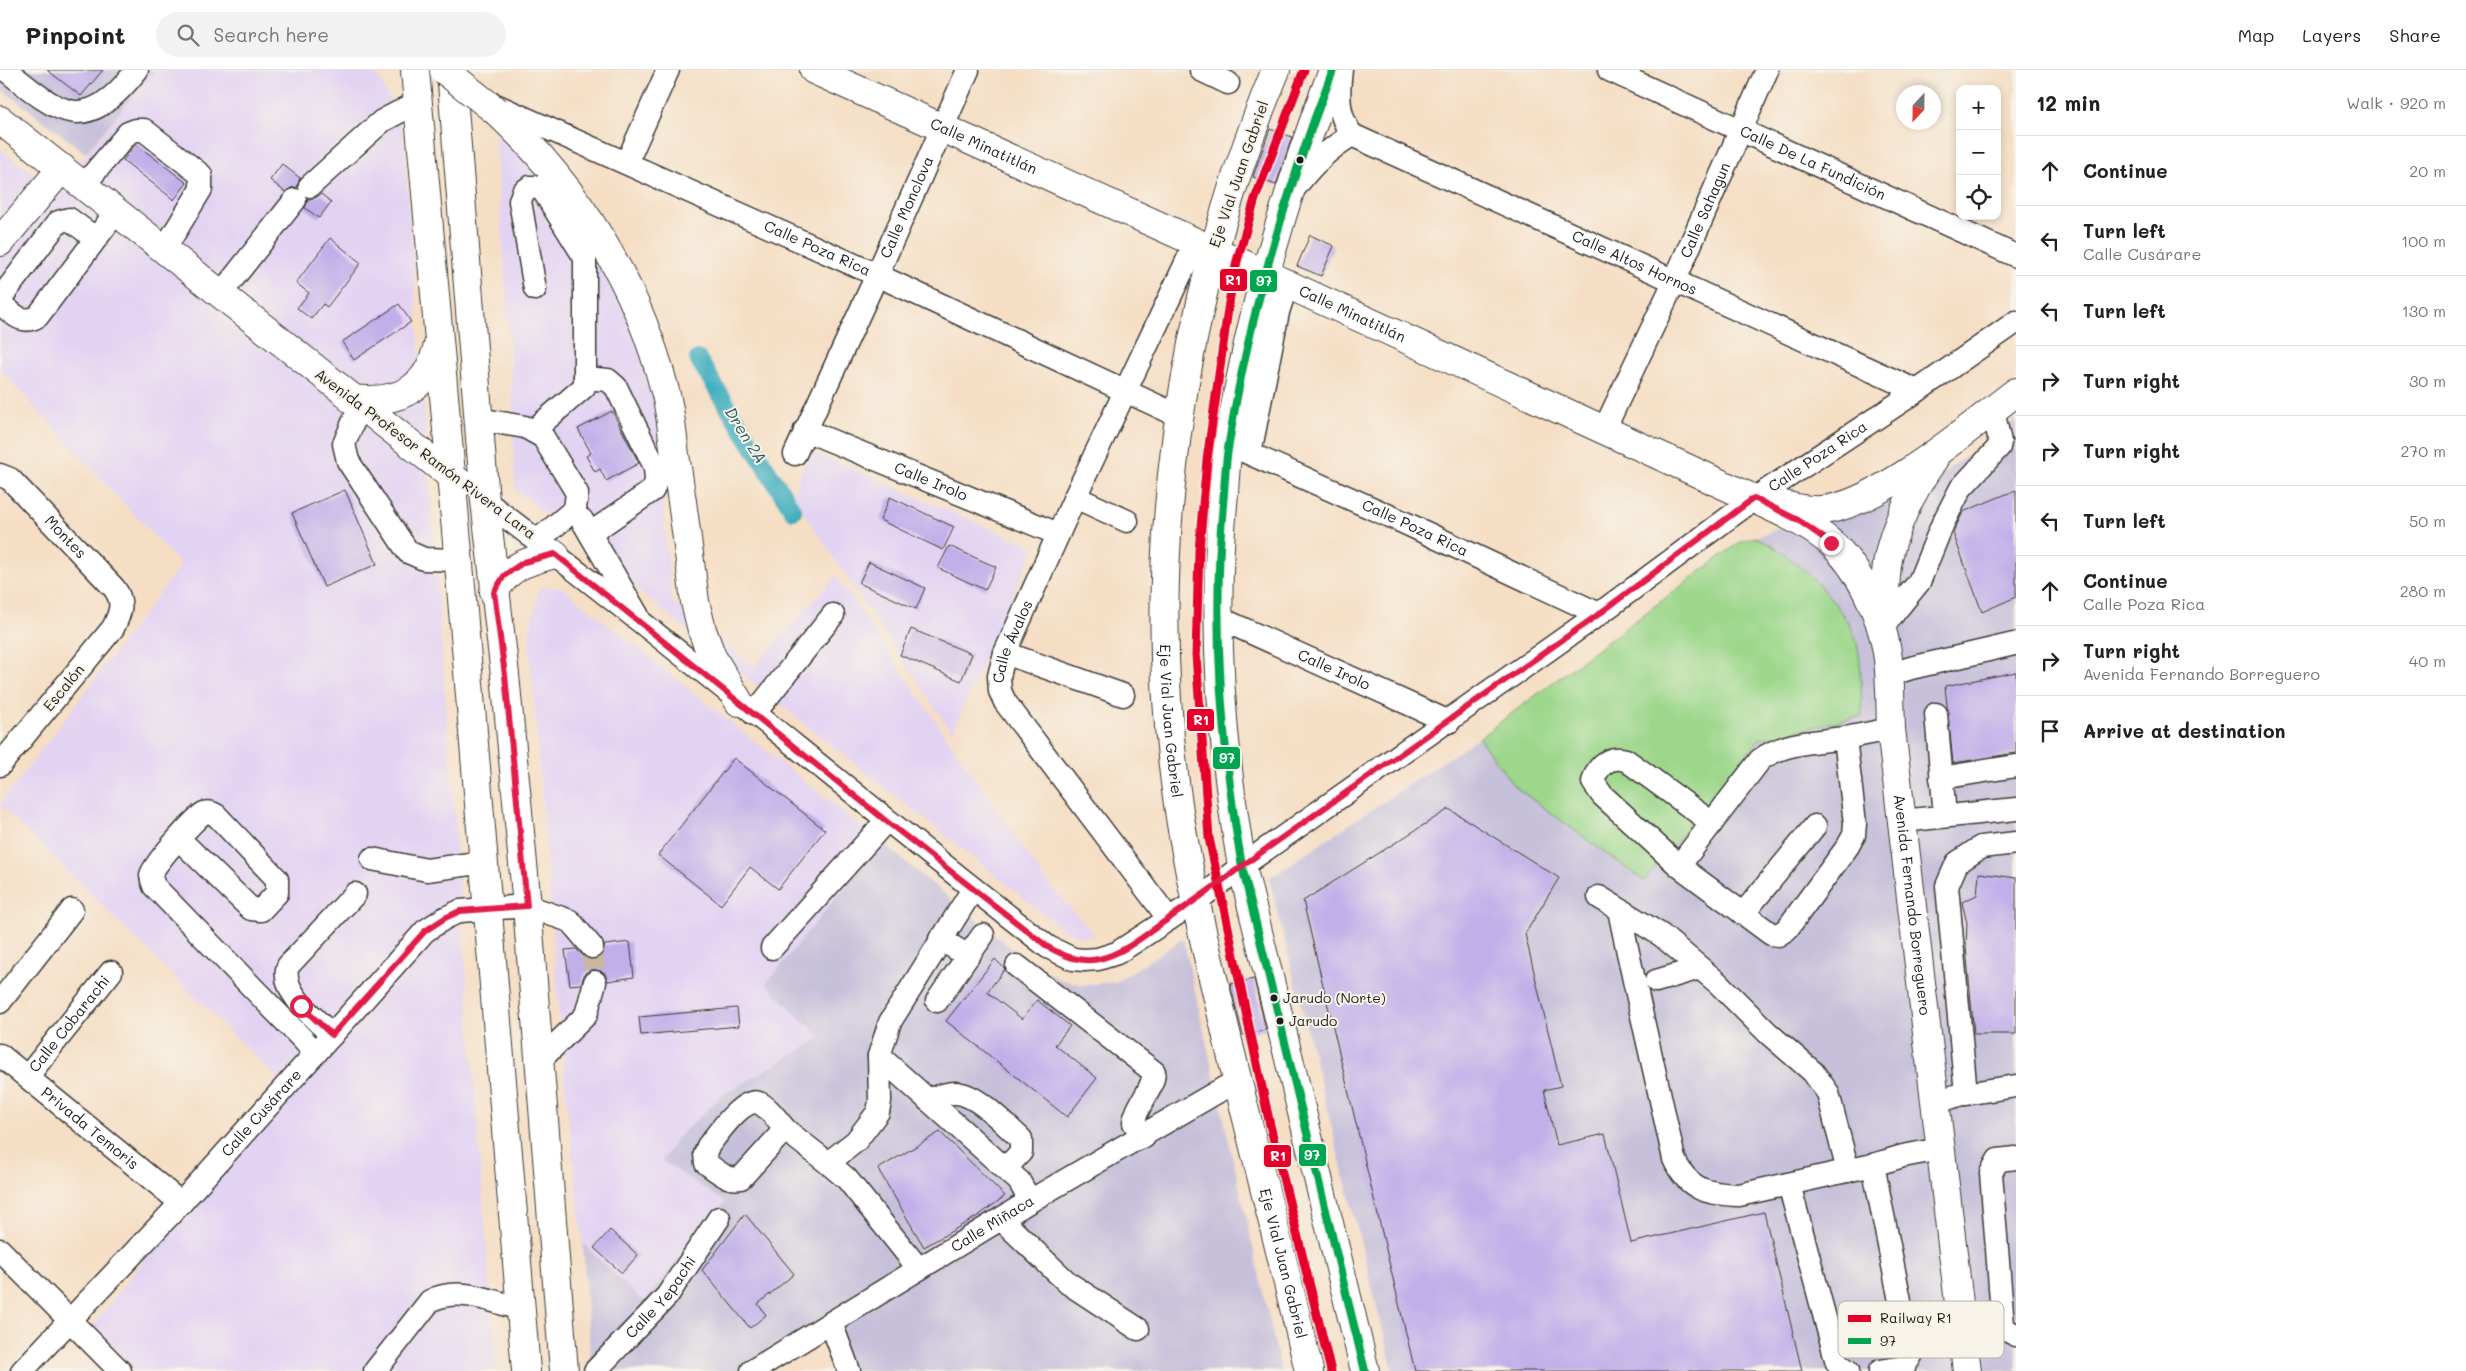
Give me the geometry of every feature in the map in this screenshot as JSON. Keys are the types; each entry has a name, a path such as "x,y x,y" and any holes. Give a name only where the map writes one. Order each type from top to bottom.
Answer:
{"main road":[{"name":"Calle Minatitlán","path":"814,70 1205,246 1754,498"},
{"name":"Eje Vial Juan Gabriel","path":"1276,70 1205,246 1179,416 1168,535 1164,619 1165,681 1179,809 1195,902 1236,1081 1309,1371"},
{"path":"1333,70 1285,202 1275,278 1220,538 1218,618 1220,683 1225,741 1232,810 1242,866 1365,1371"},
{"path":"450,76 485,501 505,675 527,906 564,1371"},
{"path":"450,76 510,124 558,177 598,234 625,279 647,329 666,393 695,602 702,630 712,657 746,708"},
{"path":"412,82 440,339 526,1371"},
{"name":"Avenida Profesor Ramón Rivera Lara","path":"0,120 356,403 485,501"},
{"path":"0,235 55,163"},
{"path":"356,403 392,399 410,391 424,378 435,361 440,339"},
{"path":"1754,498 1804,510 1823,510 1846,505 1872,493 1940,449 2016,392"},
{"path":"1887,650 1884,587 1888,554 1913,490 1940,449"},
{"name":"Avenida Fernando Borreguero","path":"1754,498 1798,520 1831,543 1849,563 1870,596 1887,650 1891,729 1958,1301"},
{"path":"494,592 504,576 546,547"},
{"name":"Avenida Fernando Borreguero","path":"1964,1358 1966,1371"}],"street":[{"path":"6,70 44,102 66,112 82,111 103,105 120,91 138,70"},
{"path":"626,162 668,70"},
{"name":"Calle Monclova","path":"795,454 804,430 877,275 968,70"},
{"path":"1201,70 1228,83"},
{"path":"1285,202 1317,161 1330,149 1352,135 1343,122 1339,108 1341,70"},
{"name":"Calle De La Fundición","path":"1609,70 2016,256"},
{"name":"Calle Sahagun","path":"1604,430 1674,282 1767,70"},
{"name":"Calle Poza Rica","path":"450,76 626,162 877,275 1179,416"},
{"path":"220,295 302,193 382,121 412,82"},
{"path":"84,185 128,133 136,130 144,130 201,175 201,189 164,250"},
{"name":"Calle Altos Hornos","path":"1352,135 1917,391"},
{"path":"533,431 584,387 585,258 544,192 538,187 530,187 523,192 520,201 535,289"},
{"path":"0,303 21,320 27,321 38,316 116,212"},
{"path":"0,299 62,219 75,222 95,238"},
{"name":"Calle Ávalos","path":"1169,919 1005,702 1000,691 999,676 1005,653 1125,391 1205,246"},
{"name":"Calle Poza Rica","path":"1195,902 1242,866 1449,722 1599,614 1754,498 1917,391 2016,322"},
{"path":"585,378 608,380 616,387 655,467 656,481 652,490 590,534"},
{"path":"356,403 344,444 348,460 408,552 424,559 459,560"},
{"path":"1993,410 2000,442 1999,447 1961,488 1943,523 1919,582 1887,650 1911,668 2014,644"},
{"path":"478,420 525,427 543,437 577,493 575,509 546,547"},
{"name":"Calle Irolo","path":"804,430 1058,534"},
{"name":"Calle Poza Rica","path":"1239,449 1599,614"},
{"name":"Montes","path":"0,475 10,479 114,588 119,595 121,607"},
{"path":"1075,497 1127,521"},
{"name":"Avenida Profesor Ramón Rivera Lara","path":"485,501 546,547 886,821 1048,947 1073,959 1098,959 1117,953 1195,902"},
{"path":"575,509 643,625"},
{"name":"Escalón","path":"0,765 113,628 121,607"},
{"path":"746,708 833,615"},
{"name":"Calle Irolo","path":"1218,618 1449,722"},
{"path":"1005,653 1123,695"},
{"path":"1936,714 1945,816"},
{"path":"1679,866 1760,760 1770,752 1781,748 1891,729"},
{"path":"1712,823 1626,760 1618,757 1610,759 1595,773 1593,782 1602,795 1679,866 1771,934 1778,935 1787,929 1854,835 1855,823 1845,738"},
{"path":"1941,778 2016,766"},
{"path":"1902,821 2016,809"},
{"path":"179,839 251,909 261,910 277,893 276,879 216,815 210,812 204,813 179,839 157,862 151,874 154,886 316,1053"},
{"path":"772,948 886,821"},
{"path":"1743,914 1815,826"},
{"path":"1966,1094 1947,886 1958,863 1981,847 2016,843"},
{"path":"372,859 427,870 484,862"},
{"path":"828,1162 856,1141 878,1112 880,1101 879,1056 890,1022 972,889"},
{"path":"332,1035 301,1006 286,978 288,966 356,894"},
{"path":"1600,897 1661,935 1700,968 1822,1082 1828,1093 1848,1171"},
{"path":"527,906 570,921 592,947"},
{"name":"Calle Cusárare","path":"22,1371 181,1203 425,931 460,911 527,906"},
{"path":"0,1002 72,910"},
{"path":"1619,910 1636,996 1652,1056 1674,1159 1681,1174 1696,1187 1717,1194 1739,1195 1873,1166 1903,1156 1940,1149"},
{"path":"937,1001 983,936"},
{"path":"940,939 968,956"},
{"path":"1017,966 1154,1072 1154,1080 1135,1111 1134,1123 1144,1137"},
{"path":"1656,982 1700,968"},
{"name":"Calle Cobarachi","path":"27,1077 111,972"},
{"path":"538,1062 586,1015 595,982"},
{"path":"285,1023 301,1006"},
{"name":"Privada Temoris","path":"0,1055 181,1203"},
{"path":"879,1056 1020,1181 1030,1201"},
{"name":"Calle Miñaca","path":"752,1371 1030,1201 1144,1137 1236,1081"},
{"path":"1935,1103 1966,1094 2016,1086"},
{"path":"928,1100 954,1092 967,1094 1021,1139 1021,1152 1006,1168"},
{"path":"787,1131 807,1149 828,1162 847,1179 919,1269"},
{"path":"2001,1301 1991,1173 1998,1160 2016,1158"},
{"path":"1873,1166 1900,1301"},
{"path":"1789,1184 1837,1363 1848,1371"},
{"name":"Calle Yepachi","path":"595,1371 667,1296 719,1218"},
{"path":"1001,1219 1068,1283 1138,1329"},
{"path":"0,1250 120,1371"},
{"path":"375,1371 430,1301 439,1296 461,1294 520,1309"},
{"path":"831,1323 849,1371"},
{"path":"2004,1327 2006,1330 2016,1335"},
{"path":"1880,1371 1904,1367 1910,1358"}],"shaded area":[{"path":"0,70 154,70 86,153 0,88"},
{"path":"154,70 371,70 382,83 403,132 496,1371 136,1371 92,1327 282,1083 0,805 181,565 0,370 0,149 57,191"},
{"path":"495,133 537,172 601,260 649,367 669,494 662,501 672,601 754,667 836,576 1045,880 1096,936 1080,937 1064,930 679,624 515,489 511,365"},
{"path":"2016,419 2016,1371 1393,1371 1269,878 1479,738 1740,542 1938,477"},
{"path":"809,451 1034,547 952,733 793,497"},
{"path":"540,587 562,588 881,842 821,1038 723,1095 662,1161 725,1202 644,1303 583,1244 565,1087 529,636"},
{"path":"881,842 1027,961 1059,979 1083,985 1116,982 1183,939 1281,1371 847,1371 827,1320 739,1371 591,1371 583,1244 644,1302 725,1202 662,1161 677,1138 723,1095 821,1038 766,984"}],"green space":[{"path":"1755,537 1785,555 1816,582 1830,597 1851,628 1857,643 1860,660 1862,716 1760,739 1644,881 1514,786 1479,738 1740,542"}],"building":[{"path":"47,70 103,70 81,96"},
{"path":"1270,129 1292,137 1276,185 1253,177"},
{"path":"136,144 187,183 174,200 123,160"},
{"path":"282,164 300,178 297,187 285,192 270,180"},
{"path":"321,194 331,202 319,218 305,208 308,199 313,199"},
{"path":"1310,235 1334,246 1321,276 1297,266"},
{"path":"330,238 361,263 327,307 323,304 311,319 297,308 309,293 296,283"},
{"path":"399,304 411,322 354,360 342,342"},
{"path":"612,411 639,463 606,481 600,469 595,472 586,456 591,453 578,429"},
{"path":"345,490 377,564 324,587 292,513"},
{"path":"2016,490 2016,597 1982,612 1953,533 1963,512"},
{"path":"890,497 954,527 943,550 880,520"},
{"path":"949,546 996,567 985,590 938,568"},
{"path":"869,562 925,588 916,609 859,583"},
{"path":"911,629 972,654 961,681 900,655"},
{"path":"2016,672 2016,753 1953,763 1945,686"},
{"path":"734,758 825,830 778,889 750,867 721,905 658,855"},
{"path":"1449,809 1559,878 1525,934 1561,1086 1544,1090 1557,1145 1605,1134 1631,1243 1764,1212 1802,1371 1415,1371 1303,901"},
{"path":"1979,873 2016,878 2016,1034 1974,1034 1966,947 1967,923 1962,902 1977,895"},
{"path":"630,942 634,977 608,981 604,972 592,969 585,973 581,984 570,985 565,950 576,949 587,959 594,960 601,957 605,945"},
{"path":"995,959 1005,969 987,992 1022,1019 1037,1000 1070,1026 1055,1045 1097,1078 1067,1117 946,1021"},
{"path":"1254,979 1266,1030 1243,1035 1230,984"},
{"path":"737,1008 739,1026 641,1035 639,1017"},
{"path":"940,1132 1005,1196 978,1216 924,1247 878,1169"},
{"path":"745,1214 794,1274 758,1304 766,1315 750,1328 702,1270"},
{"path":"610,1230 638,1255 622,1273 594,1248"}],"waterway":[{"name":"Dren 2A","path":"698,359 793,511"}],"tunnel":[{"path":"592,947 595,982"}],"rail line":[{"name":"R1","path":"1304,70 1255,199 1237,261 1229,302 1207,460 1199,550 1196,655 1209,838 1270,1125 1331,1371"}],"transit line":[{"name":"97","path":"1333,70 1300,161 1271,254 1258,301 1237,395 1225,473 1220,549 1218,595 1220,685 1229,776 1242,866 1365,1371"}],"place":[{"name":"Jarudo (Norte)","path":"1274,998"},
{"name":"Jarudo","path":"1280,1021"}],"route":[{"path":"301,1006 332,1035 425,931 460,911 527,906 505,675 494,592 504,576 524,562 555,554 886,821 1048,947 1073,959 1084,960 1098,959 1117,953 1195,902 1242,866 1449,722 1599,614 1754,498 1798,520 1831,543"}]}
